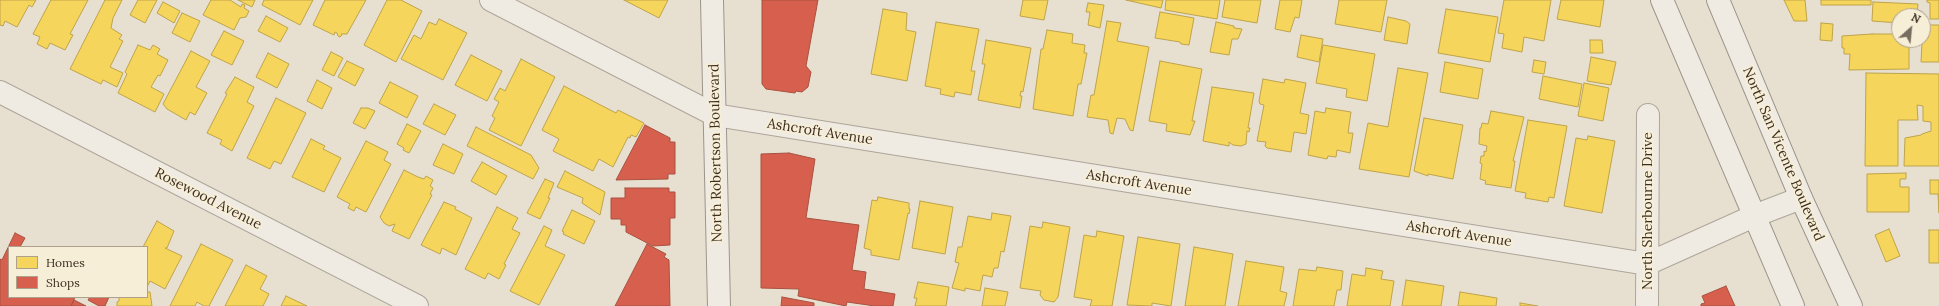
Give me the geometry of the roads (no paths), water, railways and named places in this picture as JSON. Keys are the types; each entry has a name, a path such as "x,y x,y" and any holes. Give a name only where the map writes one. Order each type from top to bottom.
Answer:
{"street":[{"name":"Ashcroft Avenue","path":"491,0 715,115 1647,264"},
{"name":"North Robertson Boulevard","path":"712,0 719,306"},
{"path":"1662,0 1793,306"},
{"name":"North San Vicente Boulevard","path":"1718,0 1801,198 1851,306"},
{"name":"Rosewood Avenue","path":"0,92 417,306"},
{"name":"North Sherbourne Drive","path":"1648,116 1648,306"},
{"path":"1647,264 1754,216 1801,198"}]}
